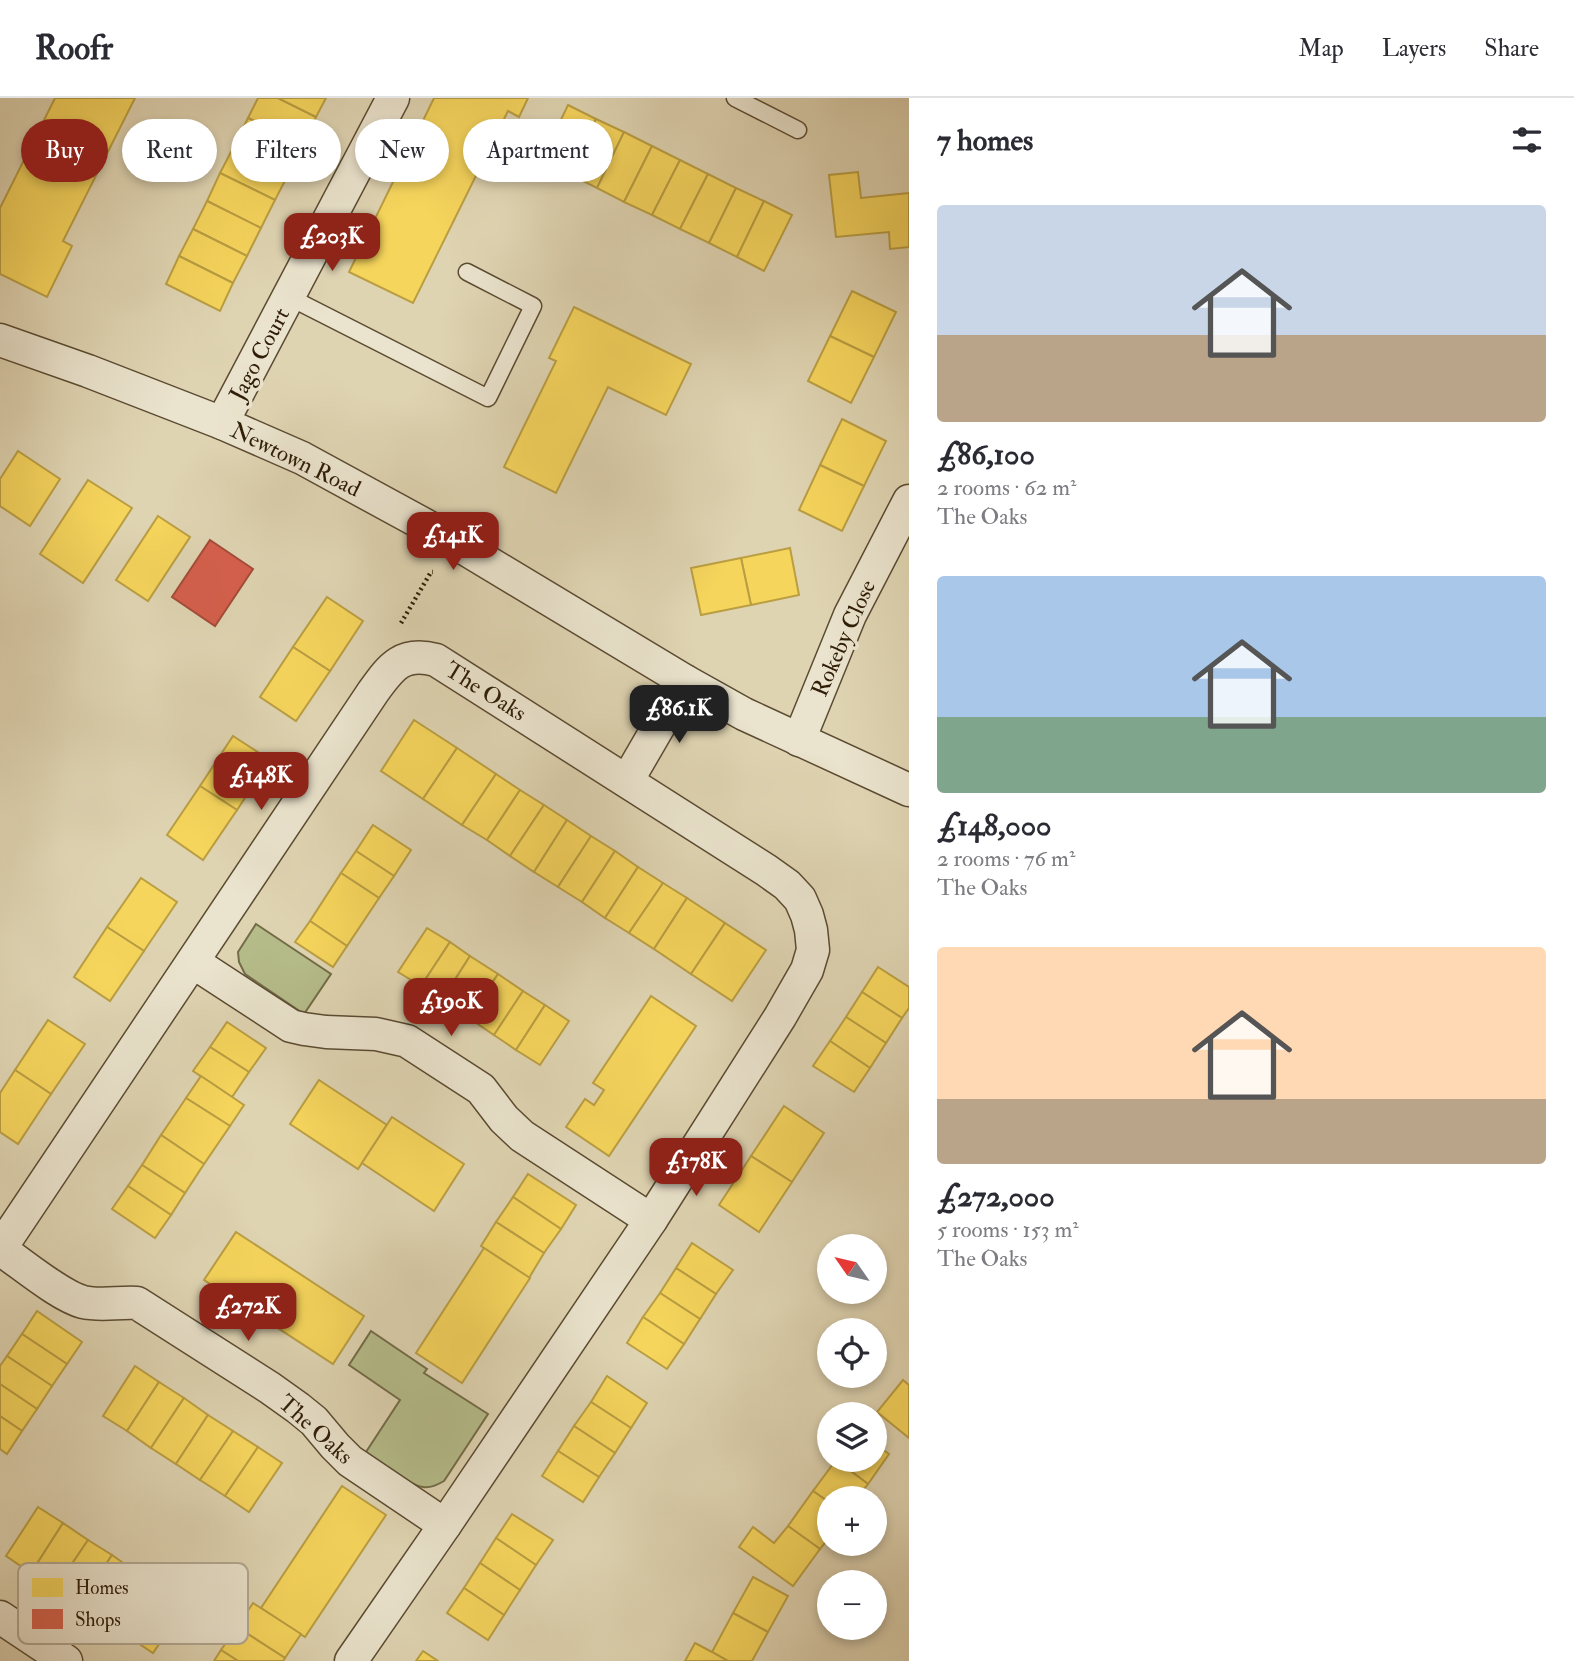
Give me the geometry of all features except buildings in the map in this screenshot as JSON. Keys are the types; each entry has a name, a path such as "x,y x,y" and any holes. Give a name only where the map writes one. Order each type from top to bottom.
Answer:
{"street":[{"name":"Jago Court","path":"222,423 393,98"},
{"name":"Newtown Road","path":"0,340 222,423 332,474 434,530 744,714 909,790"},
{"name":"Rokeby Close","path":"799,740 850,615 909,501"},
{"name":"The Oaks","path":"351,1661 445,1525 651,1220 780,1017 807,970 813,950 807,915 800,899 787,885 436,660 423,656 397,663 388,670 0,1249 62,1292 81,1301 103,1304 137,1303 298,1408 314,1421 350,1461 445,1525"},
{"path":"627,781 685,681"},
{"path":"193,962 291,1026 326,1032 376,1034 407,1041 481,1089 504,1119 522,1136 651,1220"},
{"path":"0,1617 18,1629"},
{"path":"40,1644 66,1661"}],"lane":[{"path":"736,98 798,130"},
{"path":"289,298 488,398 533,306 467,272"}],"path":[{"path":"397,663 388,645 431,572 438,575"}],"green space":[{"path":"256,924 331,974 304,1014 245,974 238,952"},
{"path":"371,1331 427,1369 424,1373 488,1414 444,1481 436,1485 417,1486 366,1452 400,1400 349,1365"}]}
